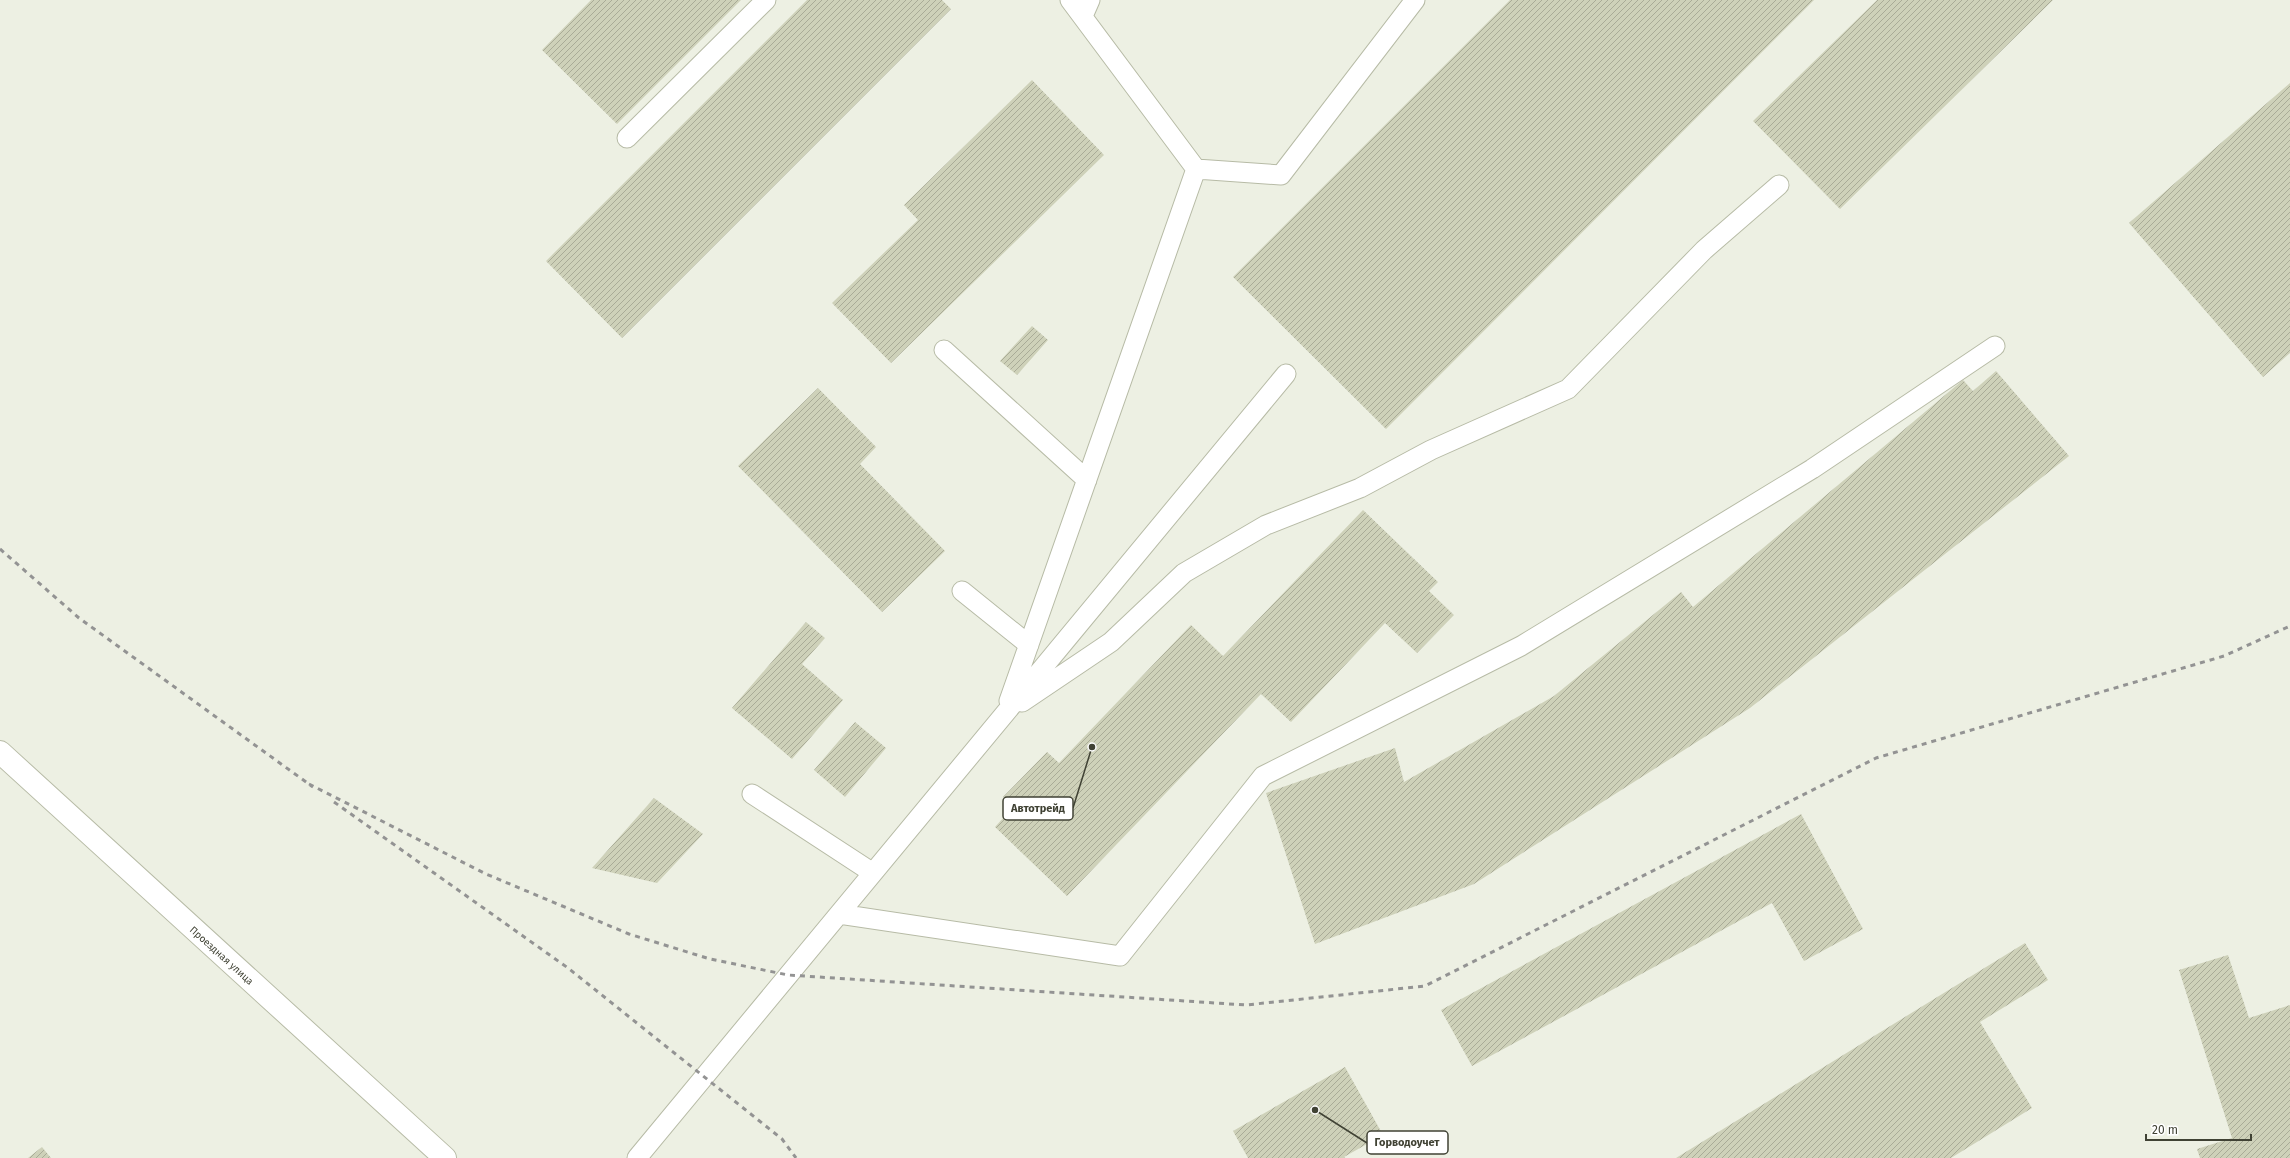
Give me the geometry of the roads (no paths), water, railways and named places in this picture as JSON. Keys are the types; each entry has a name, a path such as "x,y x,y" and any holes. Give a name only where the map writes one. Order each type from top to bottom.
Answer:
{"street":[{"name":"Проездная улица","path":"0,752 445,1158"}],"lane":[{"path":"627,138 766,0"},
{"path":"1070,0 1086,8 1196,169"},
{"path":"1196,169 1281,174 1415,0"},
{"path":"1004,714 1196,169"},
{"path":"1004,714 1111,642 1184,573 1259,529 1360,488 1431,450 1568,389 1704,250 1779,185"},
{"path":"839,914 1120,956 1264,776 1521,646 1812,469 1995,346"},
{"path":"944,350 1087,480"},
{"path":"637,1158 1286,374"},
{"path":"962,591 1029,645"},
{"path":"752,794 873,873"}],"railway":[{"path":"0,549 79,618 313,787"},
{"path":"309,784 486,874 629,934 710,959 788,975 1246,1005 1425,986 1876,758 2224,656 2290,626"},
{"path":"334,802 568,968 782,1139 796,1158"}],"place":[{"name":"Автотрейд","path":"1092,747"},
{"name":"Горводоучет","path":"1315,1110"}]}
